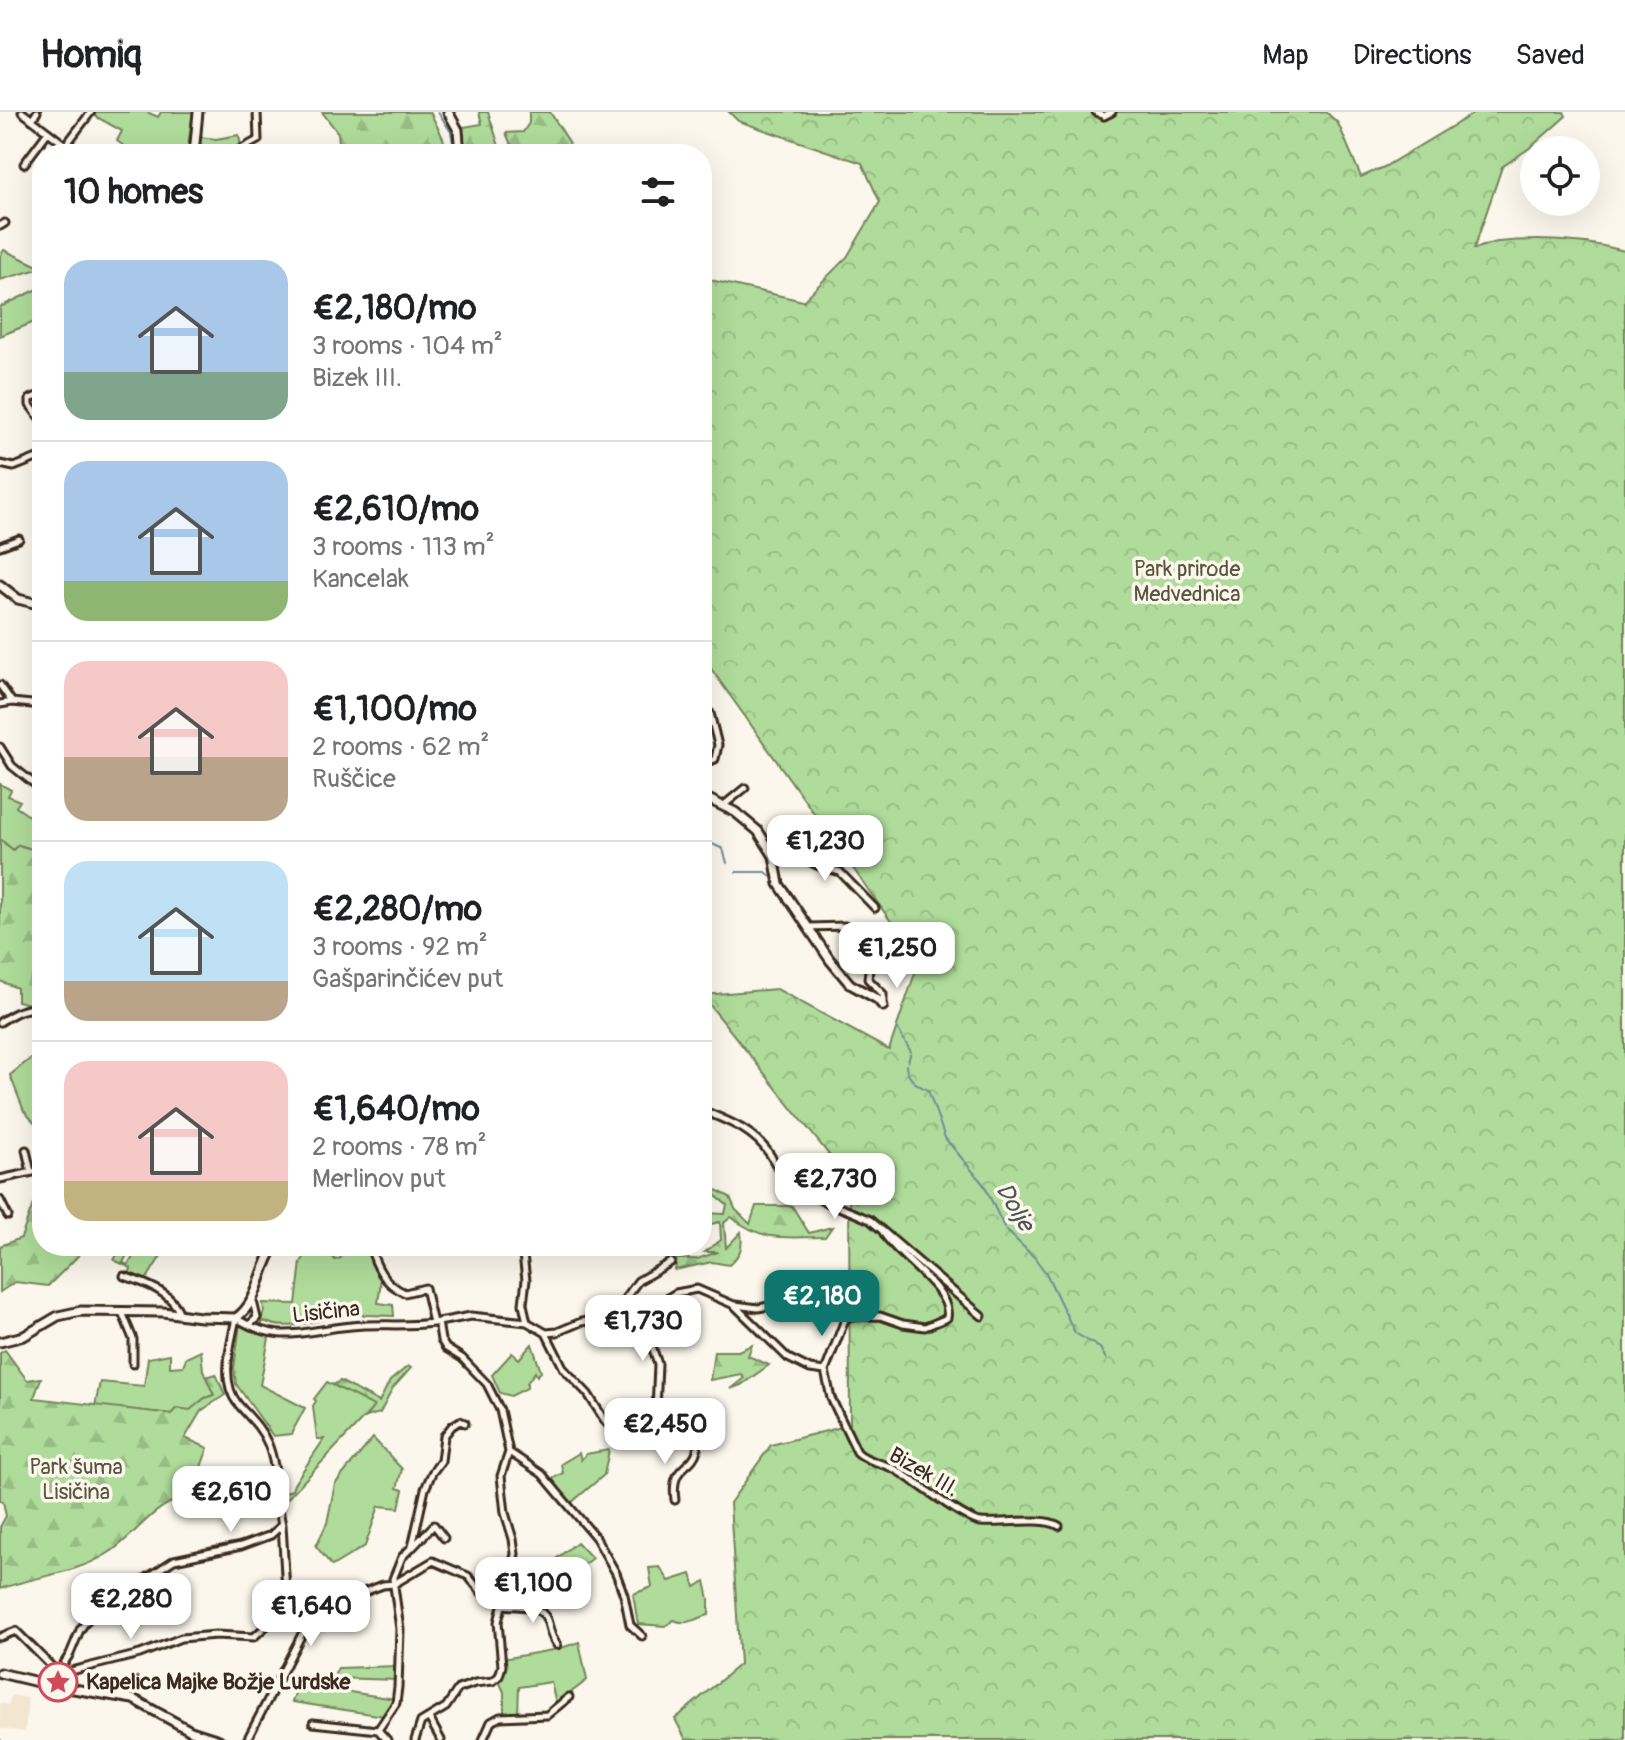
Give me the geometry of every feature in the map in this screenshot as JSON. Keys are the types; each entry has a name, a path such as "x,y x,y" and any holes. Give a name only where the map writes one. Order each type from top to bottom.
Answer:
{"street":[{"path":"22,112 65,144"},
{"path":"32,120 37,112"},
{"path":"67,144 91,112"},
{"path":"195,144 198,112"},
{"path":"251,144 258,140 257,112"},
{"path":"448,112 457,127 459,144"},
{"path":"1096,112 1104,116 1112,112"},
{"path":"39,144 48,132"},
{"path":"24,164 32,153"},
{"path":"0,464 14,467 32,460"},
{"path":"0,546 19,539"},
{"path":"0,585 7,593 32,602"},
{"path":"0,685 12,702"},
{"path":"0,704 32,704"},
{"path":"712,721 718,745 712,760"},
{"path":"0,747 12,766 32,782"},
{"path":"724,805 745,788"},
{"path":"712,800 724,805 758,831 774,856 779,884 809,927 847,980 883,1006"},
{"path":"774,856 798,856 840,872 875,908"},
{"path":"809,927 845,926"},
{"path":"869,970 868,979 884,995 883,1006"},
{"path":"0,1022 32,1007"},
{"path":"712,1114 735,1122 750,1133 768,1151 782,1175 799,1189 824,1203 850,1210 870,1220 982,1316"},
{"path":"712,1116 717,1116"},
{"path":"0,1179 31,1172 26,1150"},
{"path":"0,1200 8,1216"},
{"path":"546,1333 581,1322 641,1314 676,1293 692,1289 707,1292 734,1305 758,1308 803,1300 832,1307 846,1317 880,1316 925,1327 947,1318 947,1301 939,1289 897,1251 882,1234 883,1230"},
{"path":"269,1256 253,1301 236,1318 230,1347 229,1384 234,1398 257,1424 268,1444 282,1525 287,1607"},
{"path":"373,1256 388,1283 405,1293 425,1288 446,1348 462,1358 487,1384 500,1410 509,1452 501,1476 505,1513 515,1554 497,1630 502,1666 499,1676 493,1681 458,1689 446,1707 421,1722 415,1740"},
{"path":"523,1256 526,1280 523,1304 527,1322"},
{"path":"597,1322 619,1307 638,1281 671,1262"},
{"path":"776,1304 798,1274"},
{"path":"124,1276 147,1283 173,1301 180,1314"},
{"path":"250,1324 257,1318 253,1301"},
{"path":"734,1305 783,1354 810,1369 825,1371 846,1317"},
{"name":"Lisičina","path":"0,1342 24,1336 54,1318 86,1310 236,1318 265,1333 285,1335 350,1326 401,1327 435,1322"},
{"path":"122,1312 133,1339 133,1364"},
{"path":"641,1314 658,1364 656,1411"},
{"path":"435,1322 471,1316 527,1322 546,1333 564,1369 583,1388 613,1429 631,1435 641,1408 656,1411 667,1420 695,1424 697,1453 678,1474 673,1489 675,1500"},
{"name":"Bizek III.","path":"825,1371 831,1398 862,1457 899,1472 970,1520 982,1523 1001,1520 1011,1523 1051,1521 1059,1526"},
{"path":"412,1547 425,1489 441,1461 444,1436 460,1421 465,1423"},
{"path":"509,1452 542,1474 596,1538 616,1573 630,1625 642,1636"},
{"path":"50,1685 70,1654 80,1630 113,1594 142,1581 174,1560 241,1546 271,1535 282,1525"},
{"path":"378,1730 396,1703 398,1687 400,1629 394,1584 397,1567 434,1525 444,1538"},
{"path":"57,1672 140,1654 181,1638 216,1635 254,1637 287,1607 323,1596 356,1595 394,1584 425,1564 437,1561 468,1576 483,1594"},
{"path":"247,1740 302,1634 311,1627 317,1599"},
{"path":"504,1605 534,1608 543,1613 549,1634 557,1645"},
{"path":"0,1637 16,1631 57,1672"},
{"path":"0,1673 133,1699 191,1731 219,1740"},
{"path":"483,1740 491,1722 500,1717 547,1715 569,1697"},
{"path":"429,1718 441,1740"},
{"path":"313,1723 378,1730 387,1740"}],"shaded area":[{"path":"11,1695 28,1698 25,1732 0,1728 0,1703 9,1705"}],"green space":[{"path":"95,112 147,112 158,117 161,112 193,112 188,144 121,144 117,141 122,131 93,115"},
{"path":"322,112 430,112 444,144 337,144 338,133"},
{"path":"479,112 488,112 498,144 462,144 463,127 482,124"},
{"path":"529,112 550,112 570,144 511,144 506,133 523,132 529,123"},
{"name":"Park prirode Medvednica","path":"729,112 1326,112 1338,123 1361,177 1384,167 1476,112 1564,112 1566,116 1543,136 1520,136 1520,155 1502,167 1474,249 1498,242 1546,240 1594,244 1625,251 1625,1740 686,1740 675,1719 740,1664 730,1503 771,1445 850,1425 849,1180 712,1008 712,994 777,989 889,1050 919,961 712,670 712,280 803,301 847,257 880,202 862,163 738,121"},
{"path":"239,135 240,144 199,144 200,137 216,139"},
{"path":"4,250 32,263 32,271 0,280 0,256"},
{"path":"32,292 32,323 0,336 0,307"},
{"path":"0,784 11,790 8,796 20,801 16,807 32,818 32,849 18,845 13,850 0,839"},
{"path":"0,839 13,850 18,845 32,849 32,1005 17,1001 17,988 0,981"},
{"path":"32,1059 32,1120 24,1111 10,1075"},
{"path":"712,1183 716,1190 730,1197 735,1209 750,1224 756,1206 792,1206 809,1233 832,1227 825,1237 775,1237 754,1231 731,1217 724,1223 726,1248 741,1232 742,1242 739,1254 729,1265 712,1262 675,1270 677,1259 697,1259 718,1252 712,1252 712,1247 721,1240 720,1222 712,1224 712,1213 725,1214 727,1205 712,1193"},
{"path":"32,1207 32,1256 78,1256 48,1286 15,1282 0,1292 0,1246 21,1238"},
{"path":"116,1256 126,1256 123,1263 128,1265 134,1256 161,1256 146,1280 129,1276 131,1268 114,1260"},
{"path":"305,1256 332,1256 335,1260 340,1256 369,1256 379,1270 378,1303 393,1305 394,1316 348,1315 284,1326 264,1321 259,1328 263,1303 296,1304 301,1262"},
{"path":"240,1324 270,1333 260,1385 305,1408 291,1434 273,1436 236,1384 234,1368"},
{"path":"532,1344 541,1372 537,1376 535,1372 527,1388 511,1396 500,1393 492,1375 512,1353 519,1359"},
{"path":"752,1345 748,1356 769,1365 730,1389 744,1378 741,1374 710,1380 714,1351 738,1351"},
{"name":"Park šuma Lisičina","path":"5,1350 27,1380 41,1378 34,1398 171,1414 177,1408 190,1410 214,1395 206,1377 216,1374 225,1395 201,1411 185,1438 208,1448 201,1467 184,1486 182,1498 160,1509 117,1547 95,1561 0,1589 0,1527 6,1516 3,1502 0,1501 0,1353"},
{"path":"201,1351 203,1370 214,1395 205,1398 190,1411 177,1408 171,1414 95,1406 100,1382 144,1386 148,1358 170,1354 170,1367 183,1366 186,1358"},
{"path":"408,1366 411,1368 393,1388 380,1413 366,1417 374,1406 333,1385 340,1381 379,1402 390,1381"},
{"path":"327,1382 375,1406 283,1503 283,1493 292,1490 324,1439 317,1439 313,1406 314,1399"},
{"path":"373,1438 402,1469 397,1488 403,1490 399,1508 379,1506 365,1546 332,1566 316,1546 327,1523 335,1484"},
{"path":"609,1450 604,1475 571,1503 552,1479 563,1473 561,1464 579,1453 581,1460 586,1454"},
{"path":"577,1542 592,1558 562,1583 546,1567"},
{"path":"660,1567 669,1581 691,1574 695,1587 705,1581 709,1615 687,1622 674,1620 665,1626 638,1624 633,1594 652,1587 649,1568"},
{"path":"579,1642 587,1680 556,1704 551,1682 519,1687 518,1714 504,1714 504,1692 500,1683 502,1659"},
{"path":"398,1666 398,1680 333,1678 338,1668"},
{"path":"298,1684 395,1699 384,1716 292,1702"}],"waterway":[{"name":"Dolje","path":"438,112 451,132 453,144"},
{"name":"Dolje","path":"712,844 723,849 727,863"},
{"name":"Dolje","path":"736,872 766,872 775,880"},
{"name":"Dolje","path":"838,975 845,986 855,991"},
{"name":"Dolje","path":"896,1026 911,1052 908,1062"},
{"name":"Dolje","path":"906,1065 912,1080 928,1090 945,1138 984,1185 1005,1229 1046,1273 1075,1333 1100,1348 1106,1359"}],"place":[{"name":"Kapelica Majke Božje Lurdske","path":"58,1682"}]}
